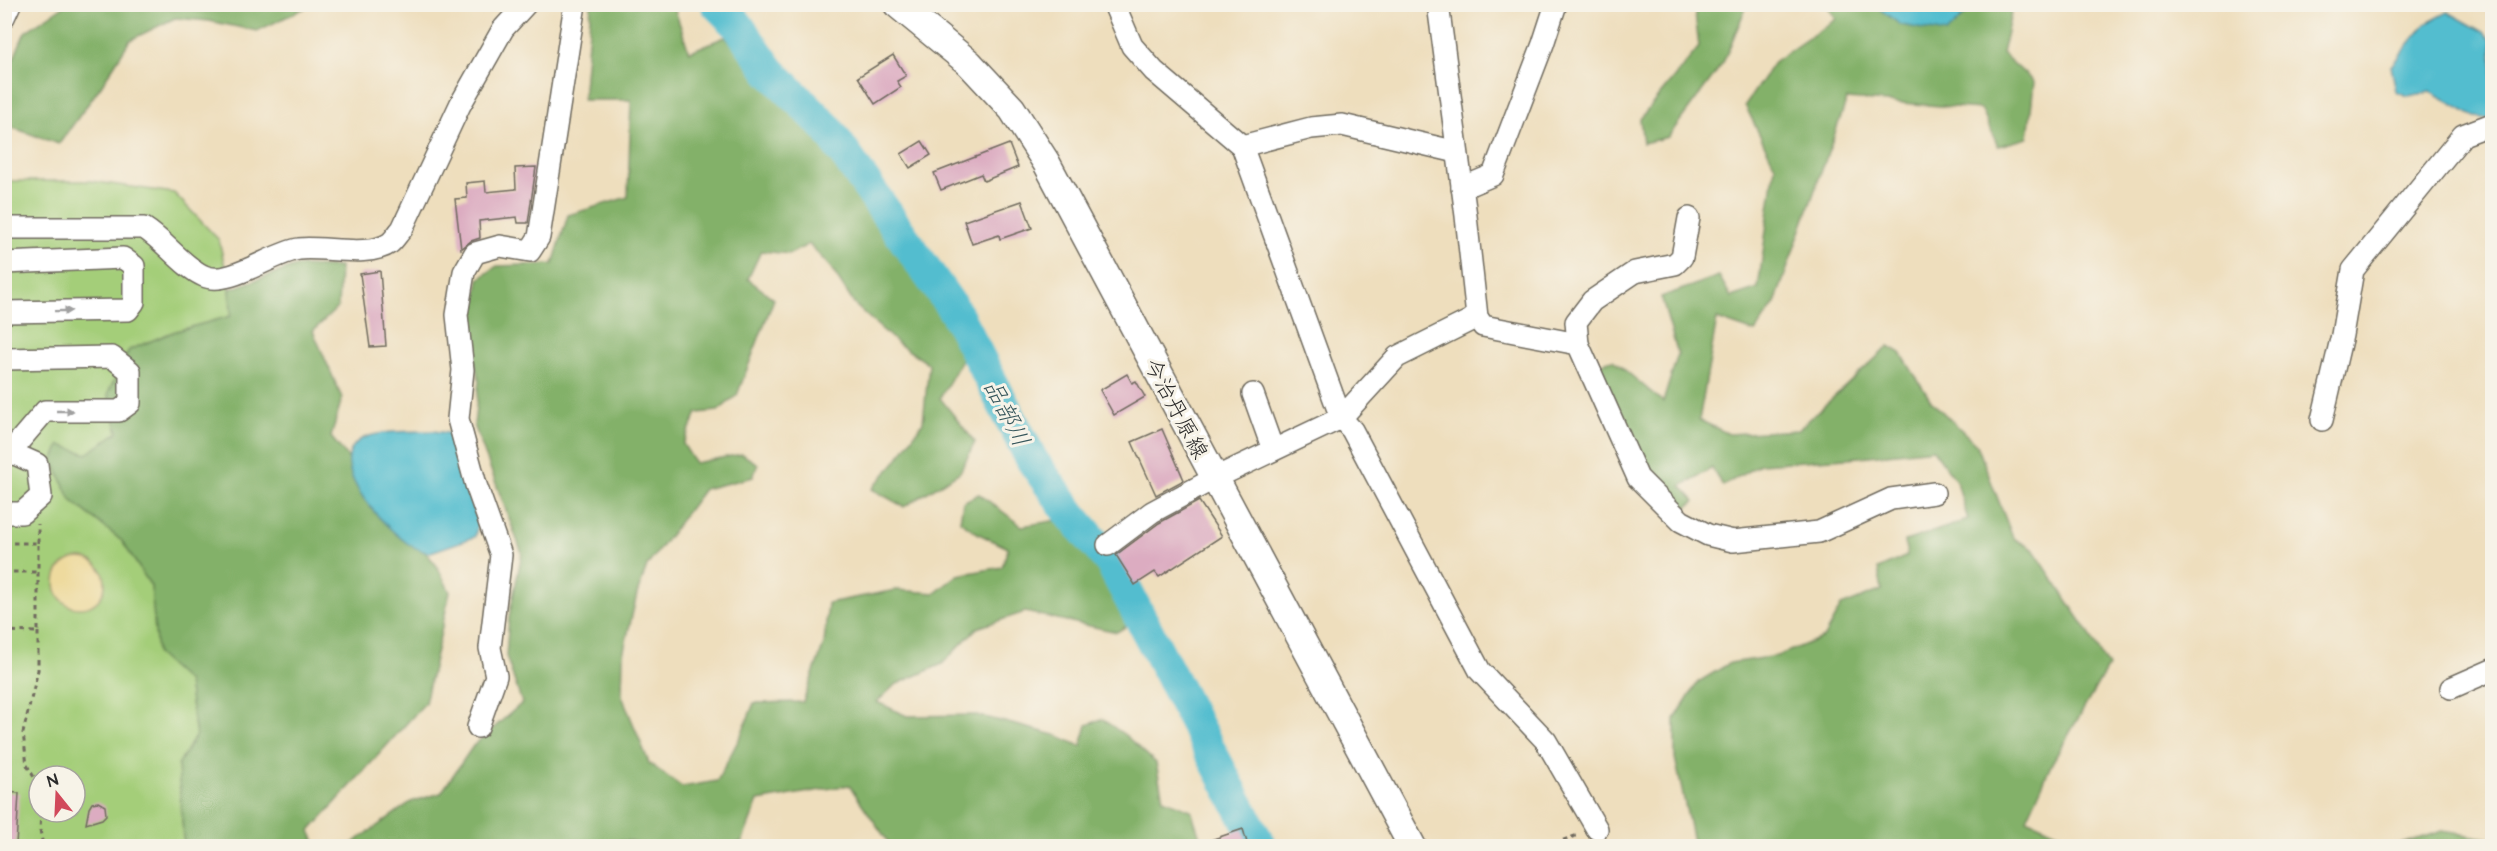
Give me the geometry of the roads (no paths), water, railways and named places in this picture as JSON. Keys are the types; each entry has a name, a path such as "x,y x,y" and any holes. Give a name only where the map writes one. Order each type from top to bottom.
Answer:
{"main road":[{"name":"今治丹原線","path":"897,4 969,63 1012,109 1046,162 1412,846"}],"street":[{"path":"4,17 10,4"},
{"path":"4,228 144,228 161,239 186,265 206,278 228,277 298,249 369,250 389,244 402,229 460,105 503,29 526,4"},
{"path":"478,727 496,676 490,648 501,555 476,485 458,419 463,370 457,315 464,272 475,253 500,246 531,251 539,237 575,4"},
{"path":"1114,4 1132,46 1154,71 1242,146 1341,418 1352,430 1480,671 1546,741 1597,829"},
{"path":"1438,4 1477,317 1483,326 1578,344"},
{"path":"1462,188 1493,175 1556,4"},
{"path":"2322,420 2342,335 2353,270 2463,135 2493,124"},
{"path":"1242,146 1311,128 1342,125 1457,152"},
{"path":"1689,219 1682,257 1675,264 1635,272 1592,301 1576,322 1578,344 1638,478 1682,521 1708,535 1733,541 1819,532 1891,499 1934,493"},
{"path":"4,263 123,258 134,266 134,302 128,310 4,312"},
{"path":"1108,544 1152,512 1215,478 1341,418 1397,357 1477,317"},
{"path":"4,359 112,357 130,371 130,403 119,411 45,411 7,452 37,464 41,496 22,513 4,513"},
{"path":"1253,394 1273,450"},
{"path":"2451,688 2493,670"}],"water":[{"path":"1874,5 1975,5 1946,33 1901,25"},
{"path":"2448,12 2484,32 2492,41 2492,119 2475,117 2430,92 2408,96 2396,91 2391,66 2425,24"},
{"path":"433,431 455,434 459,465 478,522 475,537 428,553 407,543 386,525 363,498 354,483 349,468 350,455 356,443 371,435"}],"waterway":[{"name":"品部川","path":"717,4 736,23 770,71 827,128 956,313 1032,460 1072,516 1111,562 1260,846"}]}
